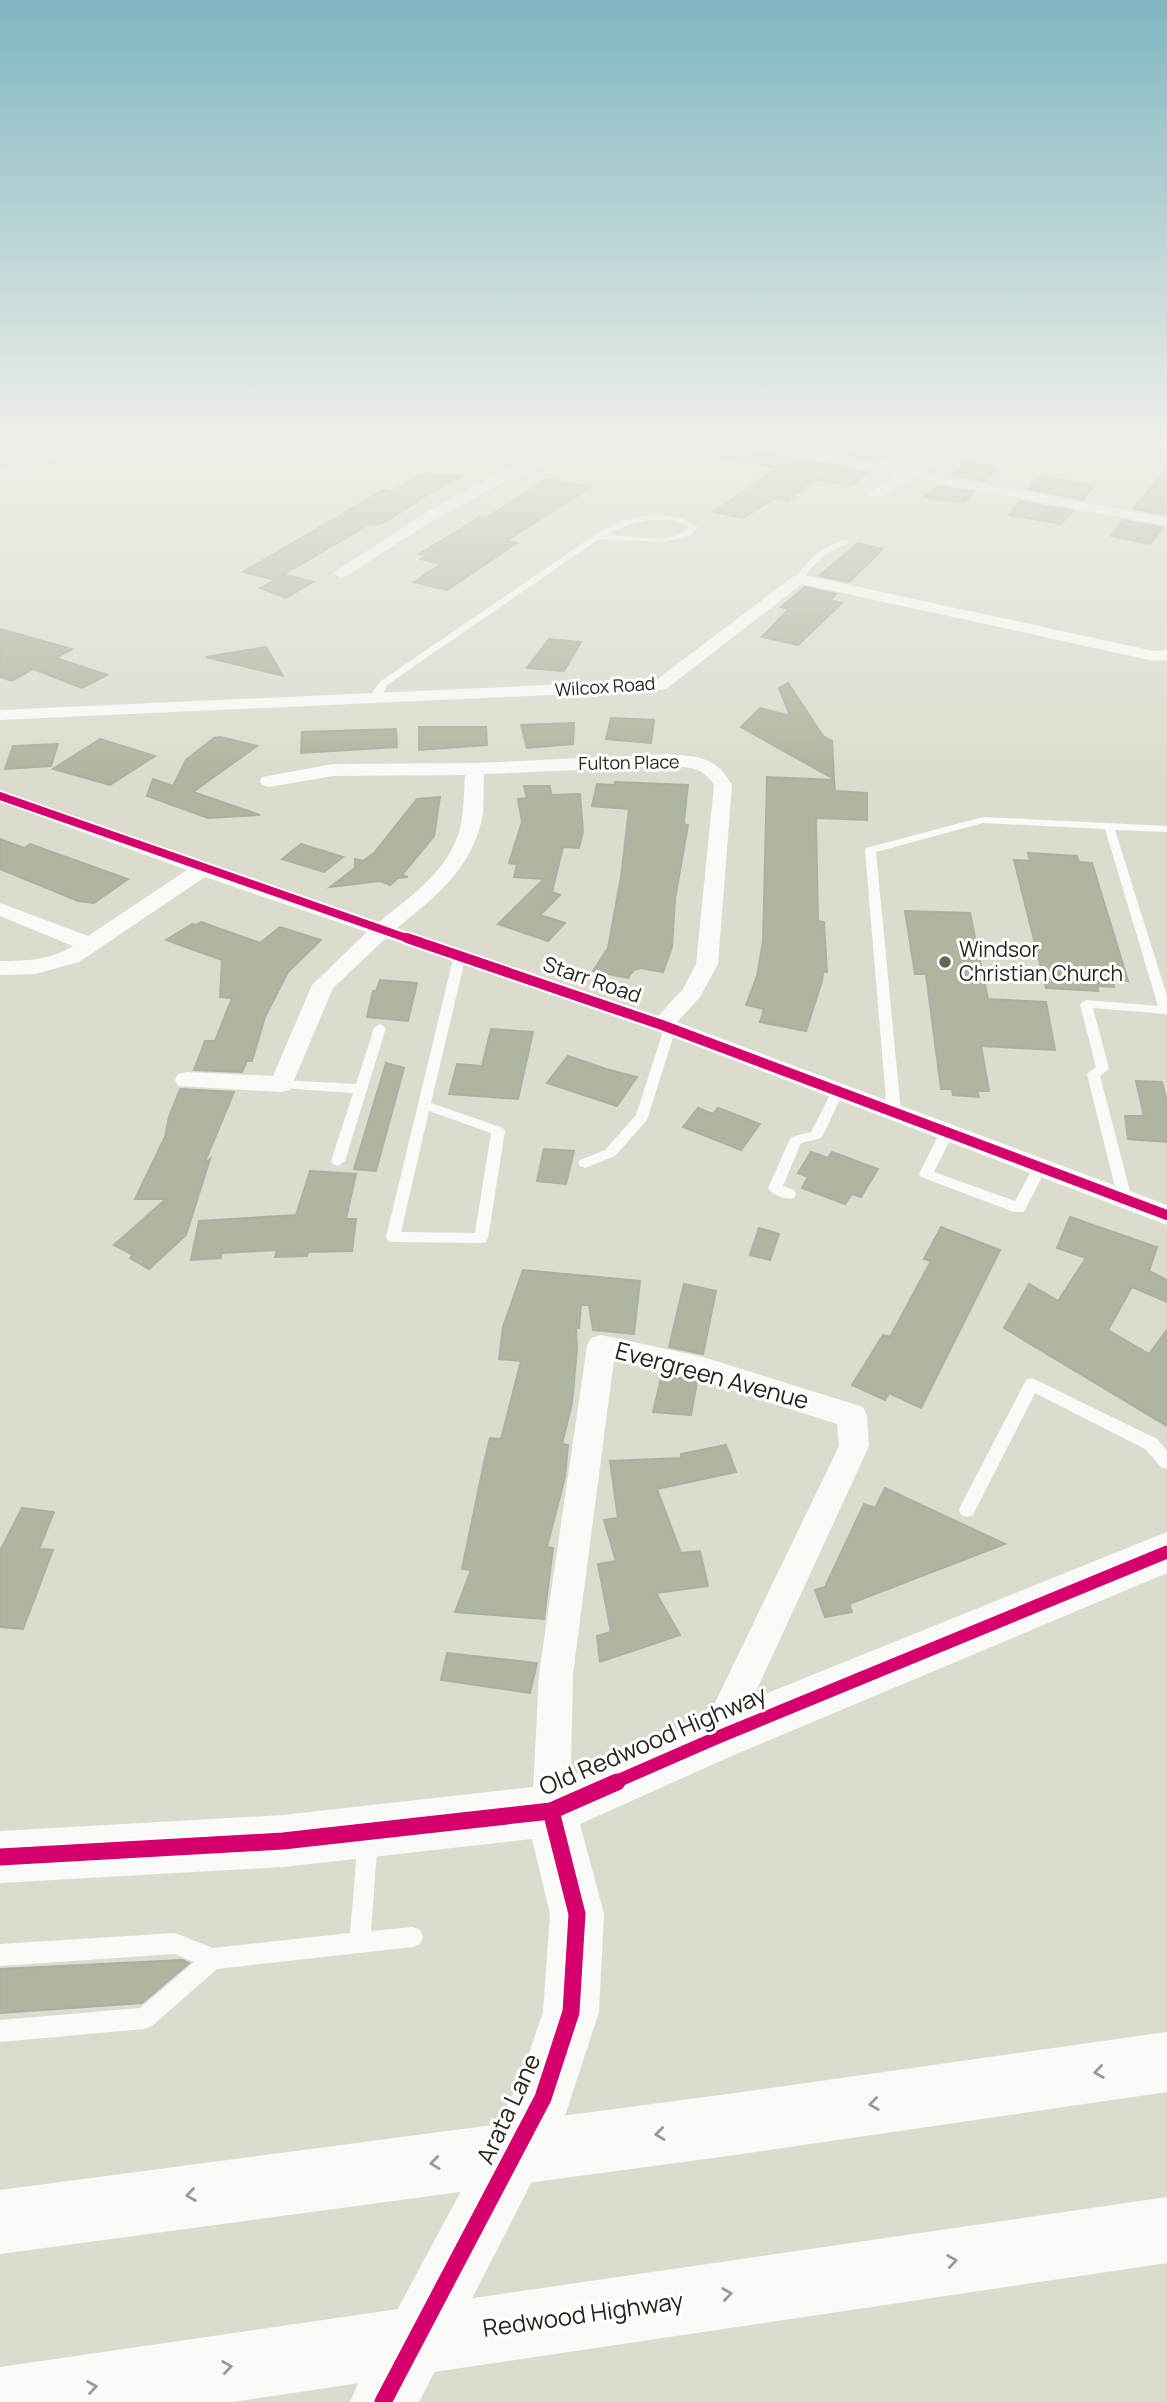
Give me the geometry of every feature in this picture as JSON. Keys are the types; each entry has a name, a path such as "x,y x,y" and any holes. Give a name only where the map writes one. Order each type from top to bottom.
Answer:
{"highway":[{"path":"0,2222 728,2125 1167,2062"},
{"name":"Redwood Highway","path":"0,2402 1167,2230"}],"main road":[{"name":"Old Redwood Highway","path":"0,1857 91,1854 368,1833 551,1811 716,1738 1167,1552"},
{"name":"Arata Lane","path":"383,2402 542,2098 571,2012 577,1914 551,1811"}],"street":[{"path":"341,573 374,552"},
{"path":"799,579 1154,656 1167,655"},
{"name":"Wilcox Road","path":"0,715 660,685 799,579"},
{"name":"Fulton Place","path":"269,780 333,770 475,769 669,760 701,763 716,773 723,785 707,964 692,992 666,1026"},
{"path":"187,1080 281,1084 323,985 383,929 439,883 461,852 472,821 475,769"},
{"name":"Starr Road","path":"0,796 203,869 666,1026 1167,1215"},
{"path":"0,968 35,967 80,951 203,869"},
{"path":"0,909 80,951"},
{"name":"Evergreen Avenue","path":"551,1811 556,1674 601,1346 703,1368 852,1416 854,1446 716,1738"}],"lane":[{"path":"377,698 384,683 578,552"},
{"path":"799,579 825,552"},
{"path":"894,1112 870,850 983,820 1167,829"},
{"path":"1109,826 1166,1009 1086,1004 1103,1069 1093,1074 1125,1199"},
{"path":"425,1105 498,1131 481,1238 393,1237 460,955"},
{"path":"585,1163 610,1153 642,1117 666,1026"},
{"path":"338,1161 380,1028"},
{"path":"281,1084 362,1089"},
{"path":"789,1194 775,1188 796,1140 816,1135 838,1091"},
{"path":"947,1132 926,1174 1019,1208 1040,1167"},
{"path":"967,1510 1032,1384 1151,1444 1167,1462"},
{"path":"360,1942 368,1833"},
{"path":"0,1955 175,1942 213,1959 413,1937"},
{"path":"0,2031 144,2018 213,1959"}],"building":[{"path":"277,552 322,552 274,580 243,572"},
{"path":"503,552 447,590 414,582 441,564 421,559 427,556 419,554"},
{"path":"847,552 880,552 849,582 819,576"},
{"path":"285,575 313,582 286,598 260,588"},
{"path":"805,587 836,594 830,600 842,603 798,645 762,637 789,609 781,607"},
{"path":"0,629 72,649 56,658 107,675 82,688 33,669 12,681 0,677"},
{"path":"549,639 581,642 564,671 527,668"},
{"path":"266,647 283,676 206,657"},
{"path":"788,683 823,736 832,741 834,779 741,727 760,708 790,716 779,688"},
{"path":"611,718 654,720 651,743 606,739"},
{"path":"574,723 573,744 527,748 521,725"},
{"path":"419,727 486,727 487,745 419,750"},
{"path":"396,729 397,747 301,753 302,732"},
{"path":"214,738 257,746 193,792 260,815 208,818 147,796 153,779 173,786 186,760"},
{"path":"100,739 155,756 110,785 53,769"},
{"path":"58,744 51,766 5,769 13,746"},
{"path":"767,777 834,780 835,791 867,793 867,820 816,818 818,921 824,922 827,972 823,972 806,1031 760,1022 764,1009 746,1005 757,976 763,942"},
{"path":"615,782 688,785 684,821 685,825 688,825 675,899 672,947 663,972 641,968 634,970 628,978 593,971 608,948 621,877 629,809 592,806 597,784 614,785"},
{"path":"524,786 550,786 551,795 580,794 583,831 579,848 563,847 552,892 560,895 540,915 565,923 548,941 498,924 544,879 514,877 517,864 509,863 522,822 518,799 527,798"},
{"path":"440,797 434,836 402,875 408,877 398,878 390,885 380,881 330,887 355,868 355,859 363,861 374,853 417,799"},
{"path":"0,839 24,848 30,844 128,879 94,903 78,901 0,869"},
{"path":"301,844 343,857 324,872 282,859"},
{"path":"1028,853 1077,856 1079,862 1092,863 1128,981 1113,981 1114,987 1097,986 1098,991 1046,988 1014,860 1030,861"},
{"path":"905,911 970,913 988,999 1046,1002 1055,1050 981,1046 989,1091 977,1091 979,1097 953,1095 952,1089 941,1089 926,974 915,974"},
{"path":"201,922 260,943 280,927 321,940 288,972 265,1017 252,1061 247,1061 242,1072 194,1070 205,1041 215,1041 232,998 220,997 222,960 166,940 192,924"},
{"path":"380,980 417,983 408,1021 367,1017 373,991 376,991"},
{"path":"491,1029 533,1032 518,1099 449,1094 457,1064 482,1066"},
{"path":"568,1056 637,1077 617,1106 547,1083"},
{"path":"386,1063 404,1068 376,1171 354,1169"},
{"path":"1136,1081 1162,1082 1167,1102 1167,1142 1128,1139 1125,1116 1144,1116"},
{"path":"180,1089 234,1092 204,1164 210,1159 186,1235 149,1269 130,1258 133,1255 114,1245 166,1199 135,1199 165,1137 169,1117"},
{"path":"698,1108 713,1114 718,1108 760,1124 741,1150 683,1127"},
{"path":"544,1149 574,1151 566,1184 537,1181"},
{"path":"811,1152 828,1158 832,1152 878,1169 861,1197 852,1194 845,1204 802,1188 808,1177 798,1173"},
{"path":"310,1171 356,1174 346,1219 356,1219 352,1251 308,1252 307,1256 275,1257 277,1250 221,1253 221,1258 191,1260 199,1221 296,1215"},
{"path":"1070,1217 1157,1247 1149,1271 1167,1280 1167,1302 1132,1287 1108,1330 1149,1354 1167,1330 1167,1426 1004,1328 1029,1284 1058,1301 1086,1258 1057,1248"},
{"path":"941,1227 1000,1250 921,1408 889,1393 885,1400 852,1385 883,1335 890,1337 931,1261 924,1259"},
{"path":"759,1228 779,1234 770,1260 750,1255"},
{"path":"523,1270 640,1281 634,1334 593,1330 589,1305 581,1305 579,1328 576,1328 577,1349 572,1403 562,1444 568,1445 565,1477 547,1547 553,1548 544,1619 455,1612 471,1570 462,1569 490,1438 501,1439 521,1361 499,1359 503,1327"},
{"path":"684,1284 716,1291 703,1354 669,1347"},
{"path":"662,1374 697,1382 691,1415 653,1412"},
{"path":"726,1445 736,1472 657,1489 681,1553 700,1551 708,1586 656,1593 680,1635 600,1662 597,1636 611,1632 598,1564 616,1561 604,1520 618,1518 610,1461 681,1458 681,1454"},
{"path":"885,1488 1005,1544 849,1604 852,1612 825,1617 815,1590 825,1587 864,1504 875,1508"},
{"path":"22,1508 54,1512 39,1549 53,1550 23,1629 0,1627 0,1551"},
{"path":"447,1653 537,1663 530,1693 441,1680"},
{"path":"182,1960 189,1963 142,2003 0,2013 0,1969"}],"cycle path":[{"path":"0,796 203,869 662,1025 1167,1215"},
{"path":"0,1857 283,1841 551,1811 716,1738 1167,1552"},
{"path":"383,2402 543,2098 571,2012 577,1914 551,1811"}],"place":[{"name":"Windsor Christian Church","path":"945,962"}]}
